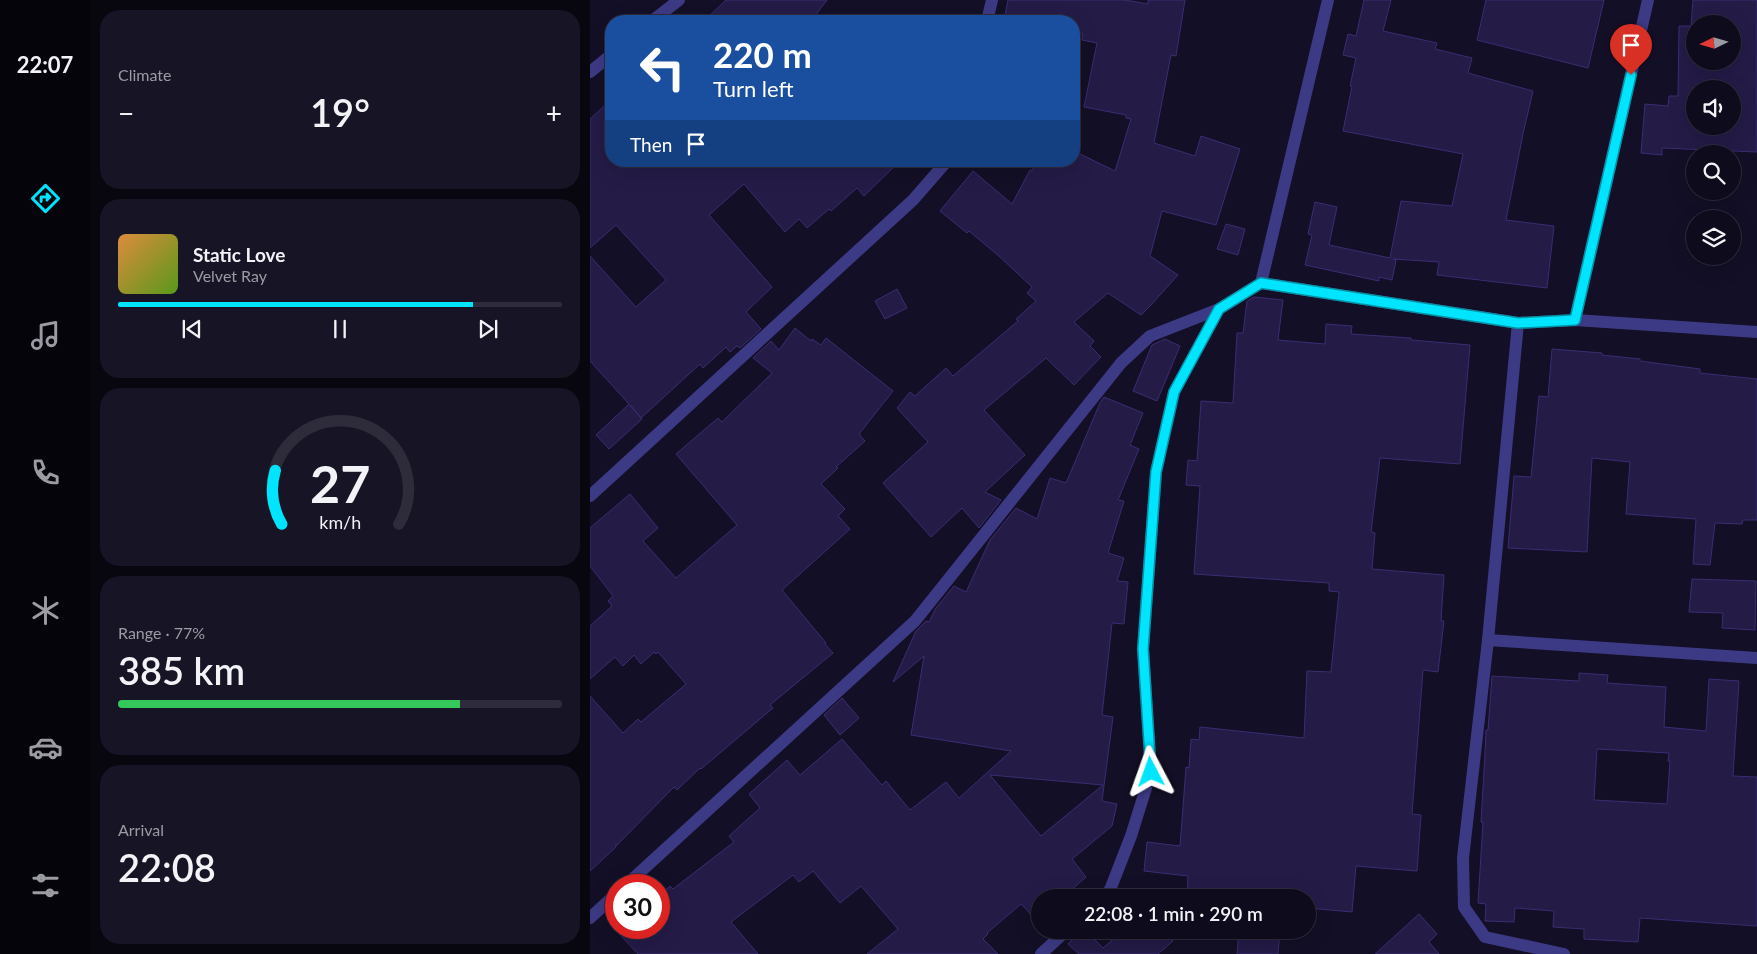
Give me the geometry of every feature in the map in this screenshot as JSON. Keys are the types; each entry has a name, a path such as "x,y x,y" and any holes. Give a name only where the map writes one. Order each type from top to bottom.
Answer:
{"street":[{"path":"660,15 679,0"},
{"path":"989,15 992,0"},
{"path":"1261,283 1328,0"},
{"path":"1575,320 1648,0"},
{"path":"590,72 605,60"},
{"path":"590,496 913,200 942,167"},
{"path":"638,874 915,621 1121,364 1150,336 1219,309 1261,283 1518,323 1575,320 1757,332"},
{"path":"1110,889 1131,836 1151,772 1143,649 1156,472 1174,392 1219,309"},
{"path":"1518,323 1488,640 1463,858 1464,907 1485,937 1564,954"},
{"path":"1488,640 1757,658"},
{"path":"590,918 605,904"},
{"path":"1041,954 1057,939"}],"building":[{"path":"726,0 827,0 816,15 710,15"},
{"path":"1008,0 1125,0 1148,4 1148,0 1185,0 1176,56 1171,55 1154,143 1195,156 1201,136 1240,149 1216,225 1162,211 1150,256 1178,275 1151,305 1141,315 1108,293 1074,322 1094,341 1090,346 1101,357 1074,385 1046,358 984,410 1025,455 985,492 1001,500 979,528 962,508 931,537 883,483 928,442 897,408 910,392 915,396 946,368 953,376 1018,321 1016,319 1036,301 1027,293 1032,287 1000,257 969,231 967,233 940,211 973,171 1012,204 1030,170 1032,171 1034,167 1080,167 1080,154 1115,171 1131,119 1126,118 1126,115 1084,107 1097,43 1082,40 1080,15 1005,15"},
{"path":"1364,0 1391,0 1383,31 1437,43 1435,49 1472,58 1468,73 1533,91 1506,220 1554,226 1547,288 1437,275 1439,262 1393,259 1396,260 1392,280 1379,277 1379,281 1305,265 1312,235 1308,234 1315,202 1337,207 1329,245 1390,258 1401,201 1452,206 1463,154 1343,131 1356,58 1343,55 1348,34 1356,36"},
{"path":"1486,0 1604,0 1588,68 1477,40"},
{"path":"1693,0 1757,0 1757,152 1741,151 1741,145 1686,145 1686,149 1662,148 1662,155 1641,153 1645,104 1668,106 1669,96 1678,96 1679,26 1686,26 1686,70 1741,70 1741,15 1692,15"},
{"path":"605,105 605,167 894,167 864,196 857,188 831,211 829,209 807,228 799,219 785,232 744,184 709,215 772,287 746,312 761,329 740,348 737,346 730,352 726,347 703,368 700,364 609,449 596,435 629,404 590,361 590,256 636,307 666,280 616,225 590,248 590,119"},
{"path":"1226,224 1245,229 1238,255 1217,249"},
{"path":"897,289 907,308 885,319 875,301"},
{"path":"1254,297 1283,300 1278,340 1325,344 1326,324 1352,326 1351,334 1411,338 1411,340 1470,345 1460,464 1380,458 1371,532 1375,533 1372,569 1444,575 1441,621 1444,621 1438,672 1423,670 1412,814 1421,815 1417,871 1356,866 1352,912 1316,909 1316,889 1187,889 1188,876 1144,871 1147,842 1180,846 1186,767 1189,768 1191,739 1199,740 1200,727 1304,738 1307,671 1331,672 1339,592 1329,591 1329,583 1194,574 1200,486 1186,485 1188,460 1197,461 1201,401 1233,403 1237,333 1243,333 1247,301"},
{"path":"795,328 811,341 812,339 821,345 826,338 893,391 859,434 865,441 836,467 838,468 821,484 845,509 838,516 850,529 782,590 833,653 770,705 773,708 700,768 677,790 674,787 590,871 590,696 623,733 638,719 641,722 686,684 658,652 656,654 654,652 641,664 634,655 623,666 615,657 590,679 590,626 612,606 608,601 613,596 590,566 590,528 630,494 658,528 643,541 676,578 737,525 676,454 718,418 722,422 772,373 753,358 771,341 779,350"},
{"path":"1165,339 1180,346 1157,401 1133,391 1152,345"},
{"path":"1552,349 1602,353 1602,355 1700,369 1700,373 1757,379 1757,520 1743,520 1742,524 1715,523 1710,565 1693,564 1696,519 1626,514 1630,462 1592,458 1587,552 1508,548 1514,476 1531,477 1539,396 1548,397"},
{"path":"1104,397 1143,413 1130,445 1139,449 1118,500 1124,501 1108,553 1124,558 1117,581 1128,582 1124,624 1112,623 1102,715 1113,717 1102,801 1117,804 1112,826 1072,859 1086,877 1072,889 1031,889 1031,915 1021,904 987,933 983,939 998,954 867,954 898,929 861,886 840,903 813,871 799,882 793,875 731,922 758,954 638,954 624,939 670,939 670,886 673,889 734,842 729,836 760,808 749,794 787,760 800,775 842,739 882,785 886,781 910,810 946,782 959,798 1011,751 911,735 924,656 893,682 916,631 926,621 929,622 936,608 954,586 966,592 990,540 1016,508 1037,519 1050,478 1066,483","holes":["990,775 1103,785 1041,836"]},
{"path":"1692,579 1756,581 1755,630 1722,628 1723,613 1689,612"},
{"path":"1579,673 1608,675 1607,683 1666,687 1664,727 1706,731 1709,679 1739,681 1733,776 1757,777 1757,926 1640,918 1638,942 1584,939 1584,929 1553,927 1554,911 1515,908 1514,922 1485,921 1486,904 1478,903 1486,730 1488,730 1492,676 1579,681","holes":["1597,749 1669,753 1667,804 1594,800"]},
{"path":"842,698 859,718 840,735 824,715"},
{"path":"1419,914 1437,934 1429,942 1439,954 1375,954"},
{"path":"1073,939 1094,939 1103,948 1114,939 1171,939 1173,941 1158,954 1079,954 1068,944"},
{"path":"1238,939 1279,939 1278,954 1237,954"}],"route":[{"path":"1151,772 1143,649 1156,472 1174,392 1219,309 1261,283 1518,323 1575,320 1631,75"}]}
